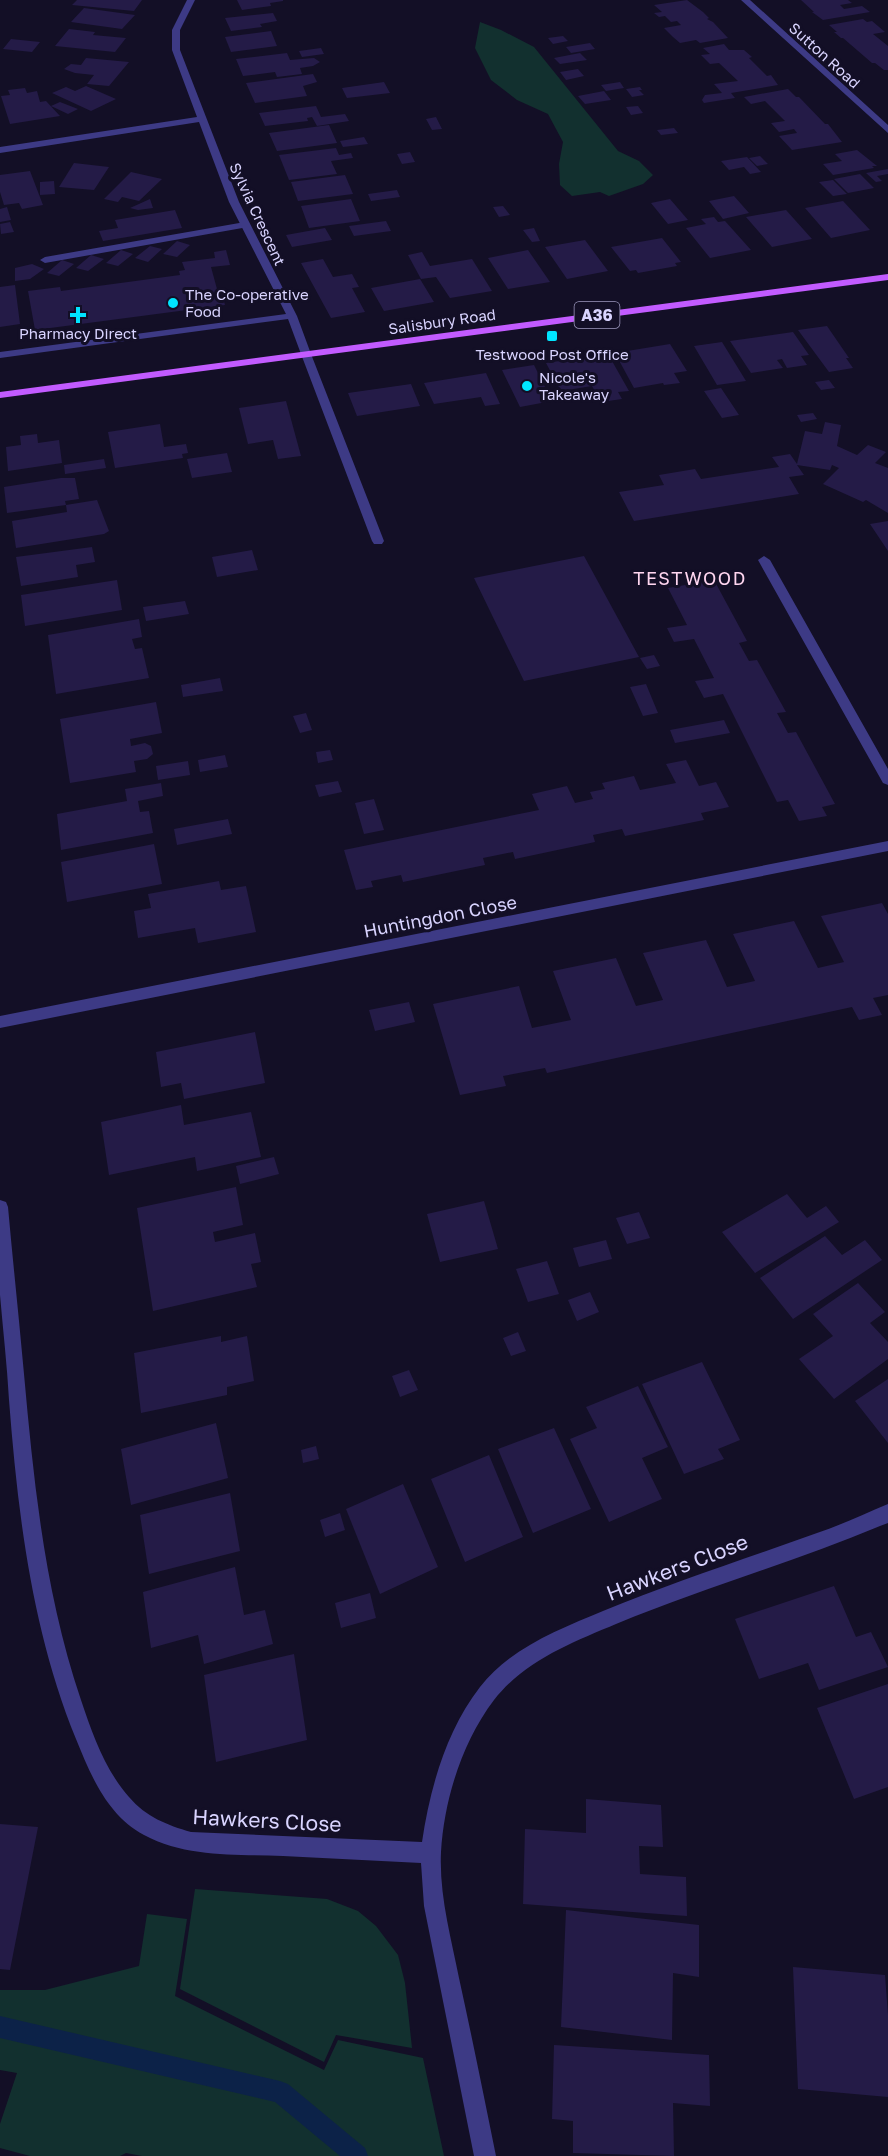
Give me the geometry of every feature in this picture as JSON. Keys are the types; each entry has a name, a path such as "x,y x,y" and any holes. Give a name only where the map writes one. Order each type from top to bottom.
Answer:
{"main road":[{"name":"Salisbury Road","path":"0,395 888,276"}],"street":[{"name":"Sylvia Crescent","path":"191,0 178,23 174,39 201,119 245,225 292,316 378,541"},
{"name":"Sutton Road","path":"745,0 888,130"},
{"path":"0,150 201,119"},
{"path":"45,260 245,225"},
{"path":"0,355 292,316"},
{"path":"764,560 888,780"},
{"name":"Huntingdon Close","path":"0,1022 888,846"},
{"name":"Hawkers Close","path":"0,1207 25,1486 42,1600 64,1682 85,1735 115,1795 135,1817 159,1833 191,1842 431,1852"},
{"name":"Hawkers Close","path":"485,2156 434,1906 431,1852 437,1809 447,1771 468,1724 488,1692 524,1659 566,1636 661,1596 818,1542 888,1513"}],"green space":[{"path":"480,22 534,47 618,151 639,161 653,175 643,184 609,196 600,192 572,196 560,185 559,164 563,142 548,114 517,100 491,80 475,48"},
{"path":"195,1889 327,1899 358,1911 376,1926 398,1955 405,1983 412,2048 336,2035 324,2062 180,1989"},
{"path":"147,1914 187,1919 175,1996 324,2070 338,2040 423,2058 444,2156 142,2156 126,2153 120,2156 30,2156 0,2148 0,2124 17,2073 0,2070 0,1990 45,1990 139,1966"}],"building":[{"path":"77,0 142,0 134,11 72,5"},
{"path":"237,0 283,1 270,3 271,6 242,10"},
{"path":"687,0 703,12 709,18 707,19 713,22 728,38 700,43 696,40 680,43 673,37 664,28 681,25 677,21 671,22 665,16 659,17 654,13 662,12 654,5"},
{"path":"801,0 848,0 852,3 840,5 844,9 862,6 870,12 823,20"},
{"path":"84,8 135,15 122,29 71,22"},
{"path":"273,13 277,21 260,24 262,27 231,31 225,18"},
{"path":"863,19 867,22 872,21 885,32 873,34 888,46 888,70 872,63 834,32 837,32 829,25"},
{"path":"69,29 95,32 93,35 126,38 115,52 55,46"},
{"path":"271,31 277,46 231,52 225,37"},
{"path":"563,36 568,41 553,44 548,38"},
{"path":"11,39 40,42 32,52 3,49"},
{"path":"590,43 595,49 571,53 566,47"},
{"path":"724,44 729,50 744,50 752,57 749,58 767,76 771,75 778,85 731,93 735,98 704,103 702,100 705,95 722,93 714,84 738,81 719,63 710,64 701,55 710,54 703,48"},
{"path":"321,48 324,54 302,57 299,51"},
{"path":"287,53 290,60 314,58 320,62 313,66 300,68 302,74 277,77 275,72 243,76 236,59"},
{"path":"580,53 587,60 560,64 554,58"},
{"path":"86,58 129,62 109,86 87,84 94,75 64,69 71,64 81,65"},
{"path":"578,69 584,76 566,80 560,72"},
{"path":"313,74 317,82 303,86 307,96 255,103 246,83"},
{"path":"384,82 390,93 347,98 342,88"},
{"path":"620,82 624,88 606,91 601,85"},
{"path":"86,86 116,99 91,111 52,93 66,87 75,91"},
{"path":"640,87 642,90 639,90 644,95 632,97 626,89"},
{"path":"25,88 27,93 37,91 40,102 46,101 60,116 10,124 1,96 10,95 8,90"},
{"path":"788,89 825,124 828,124 842,142 792,150 779,136 797,133 794,129 779,132 771,123 785,121 765,101 751,104 744,97"},
{"path":"604,91 611,100 585,104 578,96"},
{"path":"60,102 78,109 68,114 51,106"},
{"path":"316,106 321,117 345,114 349,121 317,126 312,117 307,118 308,121 265,126 259,113"},
{"path":"638,106 643,113 631,115 626,107"},
{"path":"436,117 442,129 432,130 426,119"},
{"path":"329,125 337,143 277,151 269,133"},
{"path":"674,128 678,133 661,135 657,130"},
{"path":"364,137 368,144 343,147 340,141"},
{"path":"336,148 339,155 351,153 353,158 331,161 337,174 289,180 279,155"},
{"path":"857,150 877,166 833,175 823,164 842,161 835,154"},
{"path":"410,152 415,162 402,164 397,154"},
{"path":"760,156 768,164 757,166 749,158"},
{"path":"747,157 761,172 750,174 744,167 729,170 721,161"},
{"path":"74,163 109,167 94,190 59,187"},
{"path":"888,169 888,174 877,176 882,181 876,182 866,173"},
{"path":"30,171 43,205 22,209 19,203 4,205 0,192 0,175"},
{"path":"131,172 162,179 139,201 122,197 118,202 104,199"},
{"path":"860,174 874,188 848,193 834,179"},
{"path":"345,175 353,194 298,201 291,182"},
{"path":"833,180 847,194 833,196 819,182"},
{"path":"54,181 55,194 40,195 40,182"},
{"path":"397,190 400,197 371,201 368,194"},
{"path":"734,196 749,213 723,219 709,201"},
{"path":"150,199 153,208 138,210 130,208"},
{"path":"351,199 360,221 309,228 301,206"},
{"path":"670,199 688,220 668,224 651,203"},
{"path":"843,201 870,230 831,238 805,208"},
{"path":"503,206 510,215 499,217 493,207"},
{"path":"7,207 11,220 0,222 0,209"},
{"path":"175,210 182,228 103,241 99,231 118,228 115,220"},
{"path":"786,210 812,239 772,247 746,217"},
{"path":"714,217 718,222 725,221 751,250 710,258 686,228 706,224 701,219"},
{"path":"386,221 391,231 354,236 349,226"},
{"path":"10,222 14,232 1,234 0,224"},
{"path":"325,228 332,240 292,247 286,235"},
{"path":"534,228 540,241 532,242 523,230"},
{"path":"662,238 681,262 675,263 677,266 638,273 636,270 630,271 611,247"},
{"path":"585,240 608,271 567,279 545,247"},
{"path":"177,241 190,245 177,257 163,254"},
{"path":"150,246 162,249 148,262 135,258"},
{"path":"121,250 133,254 118,266 106,263"},
{"path":"226,250 230,265 211,267 217,289 221,289 225,305 35,330 28,291 60,287 61,291 180,275 179,271 185,270 182,262 215,258 214,252"},
{"path":"528,250 550,282 508,289 488,258"},
{"path":"422,252 430,266 472,259 492,291 450,298 436,277 421,279 408,255"},
{"path":"91,255 104,259 88,271 76,268"},
{"path":"323,259 333,277 352,274 359,287 352,288 365,312 331,318 301,263"},
{"path":"62,260 74,264 59,276 47,273"},
{"path":"32,264 44,269 30,279 15,281 15,268"},
{"path":"420,279 434,302 384,311 371,288"},
{"path":"15,285 20,324 0,327 0,287"},
{"path":"827,326 849,358 846,358 853,368 829,372 798,330"},
{"path":"793,332 809,355 801,356 807,365 787,368 782,359 777,360 783,368 751,373 730,341"},
{"path":"722,342 746,381 717,385 694,346"},
{"path":"670,344 687,371 674,373 680,383 664,385 663,383 634,388 615,353"},
{"path":"608,354 629,391 618,392 622,399 601,402 592,386 561,391 546,363"},
{"name":"Nicole's Takeaway","path":"534,365 552,401 520,407 502,370"},
{"path":"486,373 500,404 485,406 481,397 434,404 424,383"},
{"path":"829,380 835,388 821,390 815,382"},
{"path":"411,384 420,406 357,416 348,393"},
{"path":"721,388 739,415 722,418 704,391"},
{"path":"286,401 301,456 278,459 273,440 248,444 239,408"},
{"path":"813,413 817,419 801,422 797,415"},
{"path":"825,422 841,425 837,446 857,455 868,445 886,452 875,463 888,468 888,513 866,500 863,502 823,484 839,468 832,465 830,470 797,465 804,475 789,477 799,494 634,521 619,492 664,485 659,475 695,469 701,479 779,467 772,457 790,454 797,464 805,431 822,434"},
{"path":"160,424 164,447 186,444 188,453 182,454 183,458 115,468 108,432"},
{"path":"37,434 38,443 59,440 62,463 8,471 6,447 21,445 20,436"},
{"path":"227,453 232,472 192,478 187,459"},
{"path":"104,459 106,468 65,474 64,465"},
{"path":"75,478 79,499 65,501 66,505 7,513 4,487"},
{"path":"97,500 109,531 104,534 16,548 12,521 67,512 66,505"},
{"path":"888,521 888,551 870,524"},
{"path":"92,547 95,562 76,565 78,577 21,586 16,557"},
{"path":"252,550 258,570 217,577 212,557"},
{"path":"584,556 639,657 524,681 474,578"},
{"path":"117,580 122,610 25,626 21,595"},
{"path":"714,580 747,641 739,643 749,661 757,660 786,712 777,713 788,733 796,732 835,804 822,807 827,816 799,821 788,800 777,802 723,694 704,698 695,681 714,678 694,639 674,642 667,628 687,625 668,588"},
{"path":"185,601 189,614 146,621 143,607"},
{"path":"139,619 142,637 132,639 135,649 142,648 149,678 56,694 48,635"},
{"path":"654,655 660,666 647,669 640,658"},
{"path":"220,678 223,691 183,697 181,685"},
{"path":"646,684 658,713 643,716 630,687"},
{"path":"156,702 162,733 130,739 131,746 145,743 151,746 153,754 147,759 134,761 136,772 70,783 60,719"},
{"path":"306,713 312,730 300,733 293,716"},
{"path":"724,720 730,733 675,743 670,730"},
{"path":"330,750 333,760 318,763 316,752"},
{"path":"225,755 228,767 200,772 198,760"},
{"path":"686,760 699,786 716,782 729,807 701,813 704,820 625,836 622,829 593,835 595,842 515,859 513,852 483,858 485,865 403,882 401,875 371,881 373,887 356,890 344,850 539,810 532,794 567,786 575,803 593,799 590,792 605,789 602,783 634,776 640,790 676,783 666,764"},
{"path":"188,761 190,775 158,780 156,766"},
{"path":"338,781 342,792 319,797 315,785"},
{"path":"161,783 163,796 138,801 140,812 149,811 153,833 61,850 57,814 127,801 125,789"},
{"path":"374,799 384,830 364,834 355,803"},
{"path":"228,819 232,834 177,845 174,829"},
{"path":"154,844 162,884 67,902 61,862"},
{"path":"219,881 221,890 246,886 256,932 198,943 195,928 138,938 134,911 151,908 148,894"},
{"path":"882,903 888,914 888,995 873,998 882,1015 859,1020 852,1007 547,1073 545,1068 503,1076 506,1086 460,1095 433,1004 519,986 532,1028 571,1020 553,971 616,958 636,1006 663,1000 643,953 706,940 727,987 755,981 733,934 794,921 818,968 844,962 821,916"},
{"path":"409,1002 415,1022 375,1031 369,1010"},
{"path":"255,1032 265,1083 184,1099 181,1083 161,1087 156,1052"},
{"path":"181,1105 184,1125 251,1112 261,1157 197,1171 195,1157 109,1175 101,1122"},
{"path":"274,1157 279,1174 240,1184 236,1166"},
{"path":"236,1187 243,1225 213,1232 215,1242 255,1233 261,1262 251,1264 257,1287 153,1311 137,1208"},
{"path":"787,1194 807,1218 826,1206 839,1222 755,1273 722,1232"},
{"path":"484,1201 498,1249 440,1262 427,1214"},
{"path":"639,1212 650,1238 627,1244 616,1218"},
{"path":"825,1236 842,1255 865,1240 882,1260 793,1319 760,1278"},
{"path":"606,1240 612,1259 579,1267 573,1248"},
{"path":"547,1261 559,1294 528,1302 516,1269"},
{"path":"858,1283 885,1312 870,1323 888,1342 888,1359 834,1399 799,1359 833,1336 813,1314"},
{"path":"590,1292 599,1312 577,1321 568,1300"},
{"path":"518,1332 526,1351 511,1356 503,1338"},
{"path":"221,1336 221,1342 247,1336 254,1381 227,1387 227,1395 141,1413 134,1353"},
{"path":"702,1362 740,1440 718,1449 724,1459 684,1474 642,1384"},
{"path":"409,1370 418,1390 400,1397 392,1376"},
{"path":"888,1379 888,1443 855,1401"},
{"path":"638,1386 668,1447 642,1458 662,1499 609,1522 570,1439 597,1428 586,1407"},
{"path":"216,1423 228,1478 131,1505 121,1449"},
{"path":"554,1428 591,1509 533,1533 498,1449"},
{"path":"316,1446 319,1459 303,1463 301,1450"},
{"path":"489,1455 523,1537 465,1562 431,1479"},
{"path":"403,1484 438,1567 380,1594 346,1509"},
{"path":"230,1493 240,1551 149,1574 140,1515"},
{"path":"340,1513 345,1530 325,1537 320,1520"},
{"path":"235,1567 244,1615 265,1610 273,1644 204,1664 198,1635 151,1648 143,1592"},
{"path":"834,1586 856,1637 871,1632 888,1667 819,1690 808,1663 759,1679 735,1619"},
{"path":"370,1593 376,1618 341,1628 335,1603"},
{"path":"294,1654 307,1740 216,1762 204,1675"},
{"path":"888,1684 888,1787 854,1799 817,1708"},
{"path":"586,1799 661,1805 663,1847 639,1846 640,1874 686,1877 687,1916 523,1904 525,1829 586,1833"},
{"path":"0,1824 38,1827 10,1970 0,1969"},
{"path":"566,1910 699,1925 699,1977 673,1973 672,2040 561,2027"},
{"path":"793,1967 885,1975 888,2015 888,2097 798,2089"},
{"path":"554,2045 709,2055 710,2106 673,2103 674,2156 573,2153 573,2121 552,2119"}],"waterway":[{"path":"0,2027 280,2092 357,2156"}],"place":[{"name":"The Co-operative Food","path":"173,303"},
{"name":"Pharmacy Direct","path":"78,315"},
{"name":"Testwood Post Office","path":"552,336"},
{"name":"Nicole's Takeaway","path":"527,386"}],"district":[{"name":"TESTWOOD","path":"690,578"}]}
